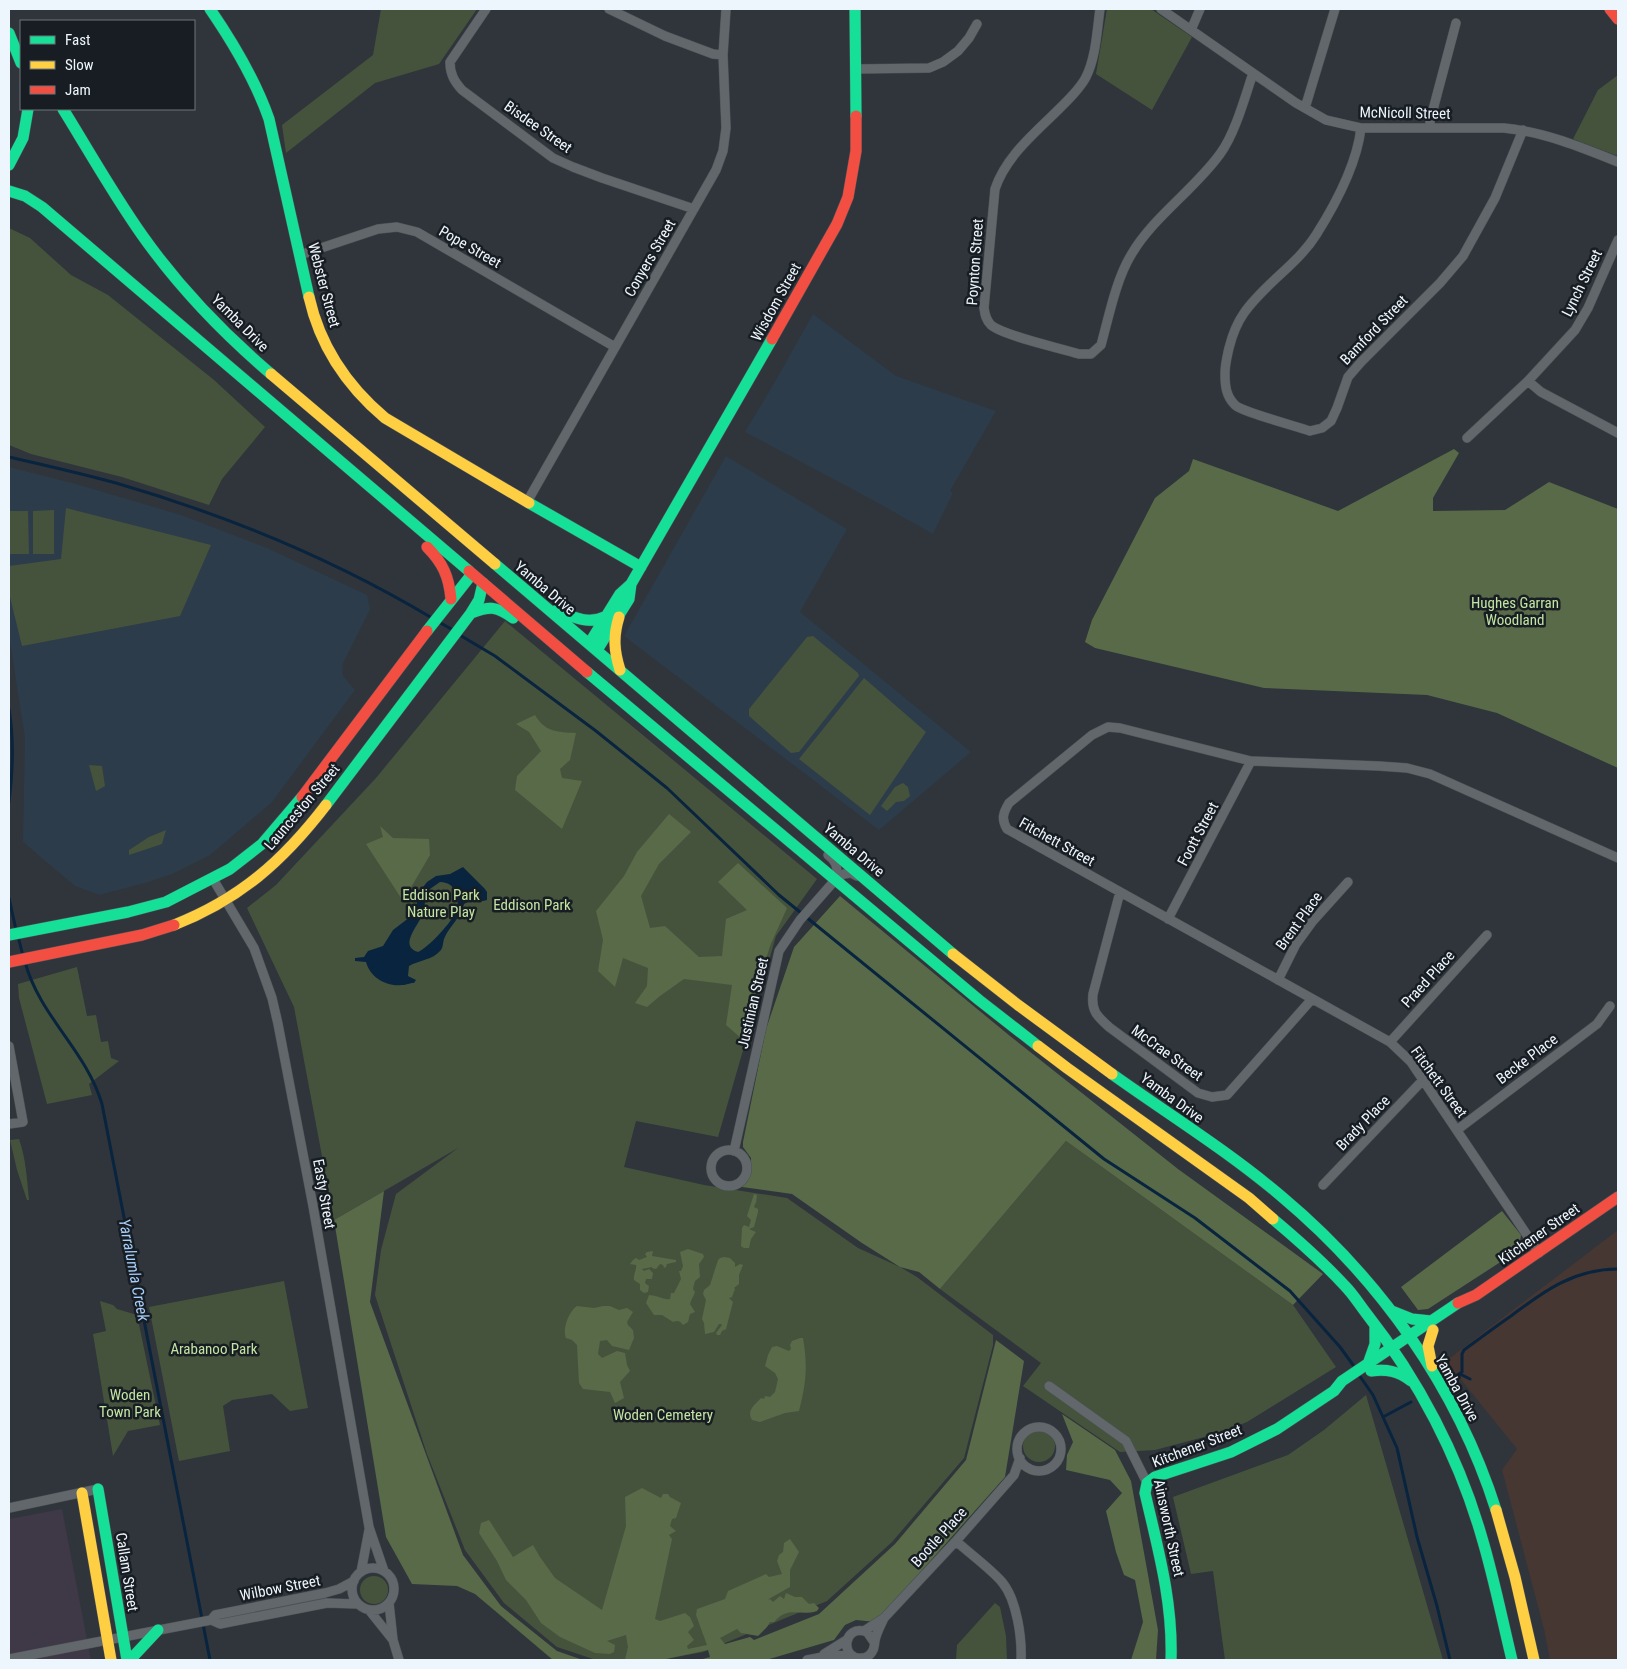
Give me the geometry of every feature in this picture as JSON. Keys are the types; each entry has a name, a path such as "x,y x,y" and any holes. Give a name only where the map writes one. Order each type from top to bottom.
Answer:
{"main road":[{"name":"Webster Street","path":"210,9 243,57 262,97 269,119 311,306 318,328 343,374 364,400 385,418 641,567"},
{"name":"Wisdom Street","path":"578,664 593,647 613,617 620,594 631,584 641,567 837,224 848,197 856,151 855,9"},
{"path":"1610,9 1618,19"},
{"path":"9,22 20,40"},
{"path":"9,33 20,60"},
{"path":"9,164 21,142 28,110"},
{"name":"Yamba Drive","path":"64,110 140,231 190,295 222,329 273,376 967,966 1026,1012 1249,1172 1286,1201 1341,1253 1389,1310 1433,1372 1470,1441 1489,1489 1512,1568 1534,1660"},
{"path":"9,192 25,196 42,207 578,664 979,1000 1067,1068 1249,1198 1346,1287 1394,1351 1431,1412 1451,1455 1470,1502 1487,1554 1512,1660"},
{"path":"393,507 411,531 439,559 446,569 450,581 451,599"},
{"name":"Launceston Street","path":"9,935 145,908 166,902 230,869 262,844 294,808 443,609 472,574 491,561"},
{"name":"Launceston Street","path":"11,961 142,935 197,916 226,900 281,858 312,823 468,618 479,600 491,561"},
{"path":"536,600 576,619 588,622 613,617 613,649 620,670"},
{"path":"468,618 491,607 498,609 524,628 548,638"},
{"name":"Kitchener Street","path":"1147,1483 1155,1477 1231,1452 1277,1429 1334,1391 1342,1381 1356,1377 1370,1368 1432,1326 1465,1299 1476,1295 1539,1253 1618,1197"},
{"path":"1389,1310 1432,1326 1428,1346 1433,1372"},
{"path":"1375,1325 1375,1344 1370,1368 1402,1373 1414,1383"},
{"name":"Ainsworth Street","path":"1147,1483 1145,1494 1169,1600 1172,1636 1171,1660"},
{"name":"Callam Street","path":"98,1489 128,1660"},
{"name":"Callam Street","path":"82,1492 111,1660"},
{"path":"128,1660 158,1630"}],"street":[{"name":"Bisdee Street","path":"486,9 450,62 452,76 462,90 553,158 573,168 694,209"},
{"path":"609,9 665,36 713,54 723,55"},
{"name":"Conyers Street","path":"527,502 716,170 723,151 726,128 723,55 726,9"},
{"name":"Poynton Street","path":"1100,9 1092,61 1086,76 1074,94 1023,144 1009,161 999,176 995,189 984,308 986,319 992,326 1004,332 1080,354 1090,354 1100,345 1124,268 1131,254 1142,238 1206,172 1222,152 1234,127 1254,73"},
{"name":"McNicoll Street","path":"1162,9 1305,108 1326,120 1362,128 1504,128 1523,130 1541,134 1618,162"},
{"path":"1191,30 1200,9"},
{"path":"1305,108 1336,9"},
{"path":"1430,128 1430,121 1456,23"},
{"path":"855,69 929,68 943,62 958,51 969,38 977,24"},
{"name":"Bamford Street","path":"1362,128 1354,161 1315,237 1244,313 1233,335 1225,364 1227,396 1236,407 1310,431 1322,428 1330,421 1337,408 1348,377 1440,283 1463,256 1495,198 1523,130"},
{"name":"Pope Street","path":"300,254 378,229 397,227 417,232 615,347"},
{"name":"Lynch Street","path":"1467,438 1528,381 1575,330 1588,308 1618,240"},
{"path":"1528,381 1541,392 1618,433"},
{"name":"Fitchett Street","path":"1539,1253 1411,1062 1390,1042 1007,830 1002,819 1009,803 1092,735 1108,727 1120,728 1251,760 1276,763 1407,768 1430,774 1618,858"},
{"name":"Foott Street","path":"1168,919 1251,760"},
{"path":"815,836 823,851 835,861 836,879"},
{"path":"836,879 844,874 851,873 870,883"},
{"name":"Easty Street","path":"213,879 254,948 272,998 313,1206 369,1527 384,1571"},
{"name":"Justinian Street","path":"734,1151 779,951 800,920 836,879"},
{"name":"Brent Place","path":"1278,980 1296,944 1330,900 1348,882"},
{"name":"McCrae Street","path":"1120,892 1093,994 1092,1005 1097,1016 1109,1027 1198,1093 1212,1097 1227,1095 1312,999"},
{"name":"Praed Place","path":"1390,1042 1487,935"},
{"name":"Becke Place","path":"1456,1130 1597,1024 1610,1006"},
{"path":"9,1046 23,1122 9,1124"},
{"name":"Brady Place","path":"1323,1185 1423,1080"},
{"path":"734,1151 745,1160 747,1165 746,1175 734,1186 723,1185 714,1178 710,1171 711,1163 720,1152 734,1151"},
{"name":"Ainsworth Street","path":"1049,1386 1126,1441 1147,1483"},
{"name":"Bootle Place","path":"864,1631 884,1618 956,1541 1014,1474 1020,1458 1018,1444 1023,1435 1035,1427 1049,1429 1055,1434 1061,1446 1059,1457 1050,1468 1043,1470 1029,1468 1014,1474"},
{"path":"1020,1458 1029,1468"},
{"path":"9,1508 98,1489"},
{"name":"Easty Street","path":"362,1572 369,1527"},
{"path":"956,1541 1002,1582 1008,1591 1017,1620 1021,1660"},
{"path":"369,1610 380,1609 389,1603 393,1597 394,1589 393,1582 384,1571 372,1568 362,1572 354,1581 352,1593 358,1604 369,1610 393,1640"},
{"name":"Wilbow Street","path":"211,1620 215,1615 325,1593 339,1589 354,1581"},
{"name":"Wilbow Street","path":"9,1659 211,1620 220,1624 327,1603 358,1604"},
{"path":"389,1603 393,1640 399,1660"},
{"name":"Bootle Place","path":"874,1645 884,1618"},
{"path":"820,1657 848,1639 854,1632 864,1631 870,1635 874,1645 876,1660"},
{"path":"848,1639 848,1650 858,1658"},
{"path":"807,1660 833,1655 858,1658 868,1656 874,1645"}],"shaded area":[{"path":"813,314 896,376 996,411 950,491 953,493 933,534 745,432"},
{"path":"726,456 847,529 800,612 971,752 879,830 624,636"},
{"path":"9,467 76,484 181,515 267,548 367,595 370,609 342,665 343,676 355,690 272,802 210,855 172,874 99,895 75,886 23,842 25,738 9,635"},
{"path":"1618,1230 1618,1660 1550,1660 1544,1629 1502,1470 1517,1449 1446,1361"},
{"path":"62,1509 91,1660 9,1660 9,1519"}],"green space":[{"path":"381,9 477,9 439,64 375,83 286,153 282,125 373,55"},
{"path":"1107,9 1151,9 1192,37 1152,110 1096,74"},
{"path":"1618,75 1618,156 1573,139 1598,90"},
{"path":"9,228 30,238 71,275 108,295 214,380 265,427 222,479 209,505 122,477 31,454 9,445"},
{"name":"Hughes Garran Woodland","path":"1454,449 1459,453 1433,498 1433,511 1505,510 1549,482 1618,509 1618,768 1497,713 1427,695 1264,688 1095,648 1085,642 1092,620 1155,498 1189,471 1193,459 1338,511"},
{"path":"66,508 211,545 180,616 22,646 9,593 9,566 61,559"},
{"path":"54,510 54,554 33,554 33,511"},
{"path":"9,511 28,511 29,554 9,554"},
{"path":"505,621 817,879 776,936 718,1137 636,1121 624,1167 704,1185 787,1198 858,1248 917,1277 993,1335 993,1345 964,1458 892,1542 827,1601 703,1652 661,1660 596,1660 557,1647 504,1603 465,1550 427,1454 375,1295 381,1250 396,1194 458,1148 334,1220 294,1007 247,908 276,885 376,778"},
{"path":"813,636 858,673 859,676 799,752 791,753 749,716 749,709 807,637"},
{"path":"864,678 926,732 870,815 799,759"},
{"path":"535,715 547,728 576,733 570,760 560,769 562,778 582,781 562,829 515,790 517,776 541,751 529,732 516,724"},
{"path":"89,765 102,766 105,786 96,791"},
{"path":"903,783 908,787 910,796 904,801 896,802 887,811 881,806 895,787"},
{"path":"669,814 691,832 659,864 641,896 650,928 665,926 699,957 722,956 726,919 747,910 718,882 738,863 787,908 770,946 742,1039 726,1025 732,985 684,979 647,1007 635,1003 647,986 648,968 623,958 615,987 598,971 603,940 596,911 624,876 637,852"},
{"path":"380,826 393,838 429,839 430,855 403,901 366,844 383,837"},
{"path":"166,830 162,844 129,855 129,850 149,837"},
{"path":"840,896 1010,1036 1178,1169 1323,1274 1293,1305 1066,1141 940,1289 919,1272 900,1267 862,1243 792,1194 742,1187 750,1171 751,1158 743,1147 743,1142 766,1029 794,947"},
{"path":"77,967 87,1016 96,1015 101,1042 108,1041 111,1058 119,1061 89,1084 92,1095 47,1104 19,998 18,984"},
{"path":"19,1139 25,1162 29,1200 27,1200 17,1170 10,1140"},
{"path":"1066,1141 1293,1305 1336,1367 1247,1422 1219,1433 1155,1450 1120,1452 1023,1386 1041,1363 940,1289"},
{"path":"384,1191 370,1302 463,1555 501,1606 557,1651 583,1660 553,1660 475,1594 457,1586 412,1584 386,1537 334,1220"},
{"path":"754,1194 757,1195 754,1207 758,1209 758,1212 754,1227 749,1229 756,1232 751,1239 749,1248 744,1248 741,1246 742,1228 744,1225 749,1227 751,1220 747,1216"},
{"path":"1502,1211 1521,1235 1519,1250 1428,1309 1418,1310 1401,1287"},
{"path":"688,1249 703,1254 704,1257 699,1264 700,1277 695,1281 693,1289 695,1292 690,1304 695,1312 690,1314 688,1322 683,1325 679,1321 673,1322 662,1315 654,1315 646,1303 649,1295 670,1299 671,1293 674,1293 681,1279 679,1271 681,1271 683,1266 680,1252"},
{"path":"653,1251 652,1256 676,1260 676,1262 667,1264 664,1268 660,1264 656,1269 652,1267 642,1269 644,1271 649,1269 653,1273 652,1279 646,1279 645,1283 649,1286 648,1292 644,1293 640,1290 640,1284 634,1280 636,1265 630,1264 636,1258 639,1260 647,1257 645,1254 647,1252"},
{"path":"724,1257 730,1258 735,1263 735,1267 740,1264 743,1265 739,1275 739,1284 734,1288 732,1297 729,1298 733,1302 726,1329 720,1335 717,1335 716,1333 722,1325 719,1324 714,1332 705,1334 702,1319 706,1300 703,1294 704,1290 710,1285 718,1260"},
{"name":"Arabanoo Park","path":"284,1281 308,1408 290,1411 272,1394 232,1400 223,1406 230,1451 179,1461 149,1307"},
{"name":"Woden Town Park","path":"100,1301 137,1315 160,1425 128,1431 113,1456 93,1334 106,1331"},
{"path":"577,1306 594,1308 610,1306 619,1310 627,1308 633,1312 627,1322 633,1330 634,1338 629,1350 612,1346 607,1340 600,1341 598,1354 602,1358 617,1351 625,1353 630,1371 620,1382 624,1398 615,1403 610,1392 583,1389 579,1383 577,1345 572,1340 566,1338 565,1334 567,1320"},
{"path":"803,1338 806,1366 805,1383 799,1411 785,1413 760,1422 752,1420 750,1413 754,1405 761,1398 764,1399 765,1396 770,1397 775,1392 778,1379 775,1373 765,1366 772,1347 777,1346 789,1351 792,1341"},
{"path":"996,1340 1024,1361 1005,1477 876,1622 856,1620 845,1625 834,1640 766,1660 699,1660 710,1657 708,1650 661,1660 625,1660 628,1647 626,1635 607,1641 615,1645 614,1652 610,1654 595,1653 560,1637 541,1623 526,1600 506,1580 497,1561 479,1533 481,1523 489,1520 513,1557 533,1545 555,1578 602,1610 626,1526 625,1497 642,1488 661,1498 663,1494 668,1494 681,1503 676,1518 672,1519 670,1526 676,1531 669,1535 672,1539 655,1619 660,1621 685,1613 690,1617 694,1626 688,1632 694,1640 687,1646 688,1649 707,1645 696,1615 697,1609 725,1599 728,1591 766,1574 769,1577 782,1574 777,1561 779,1555 783,1552 784,1543 790,1539 799,1552 790,1570 790,1587 767,1600 770,1599 773,1602 780,1596 784,1599 786,1593 795,1597 802,1597 809,1604 814,1603 819,1608 817,1611 785,1614 774,1622 770,1622 758,1636 741,1633 737,1629 720,1638 725,1644 750,1637 754,1640 819,1614 895,1544 966,1460"},
{"path":"1366,1395 1443,1660 1225,1660 1213,1571 1191,1574 1173,1497 1288,1455 1324,1430"},
{"path":"1062,1414 1115,1450 1131,1481 1158,1630 1156,1660 1131,1660 1143,1622 1135,1580 1124,1575 1106,1511 1122,1493 1110,1480 1066,1470 1067,1455 1073,1442"},
{"path":"1039,1430 1051,1434 1055,1446 1051,1458 1039,1462 1027,1458 1023,1446 1027,1434"},
{"path":"374,1576 384,1580 388,1590 384,1600 374,1604 364,1600 360,1590 364,1580"},
{"path":"995,1603 1000,1607 1006,1636 1007,1660 956,1660 957,1645"}],"water":[{"path":"463,867 485,889 487,900 464,904 460,914 446,934 441,950 430,958 409,966 408,976 416,980 414,983 396,985 385,983 371,972 366,962 355,961 355,958 364,957 368,951 383,946 393,930 414,914 420,891 427,882 436,876 450,874","holes":["440,882 445,883 456,891 458,901 456,911 440,934 418,952 412,949 410,940 422,915 427,891"]}],"waterway":[{"path":"9,457 116,483 238,524 318,558 432,618"},
{"path":"437,621 453,630"},
{"path":"458,634 495,656 596,731 667,788 779,895 1104,1159 1195,1218 1290,1291 1340,1347 1356,1369"},
{"name":"Yarralumla Creek","path":"9,709 12,732 9,802"},
{"name":"Yarralumla Creek","path":"9,898 16,930"},
{"name":"Yarralumla Creek","path":"18,936 23,956"},
{"name":"Yarralumla Creek","path":"25,962 41,1000 85,1067 95,1085 102,1104 210,1660"},
{"path":"1456,1376 1462,1372 1462,1354 1464,1350 1535,1298 1574,1277 1602,1270 1618,1269"},
{"path":"1460,1374 1470,1379"},
{"path":"1359,1375 1373,1395 1397,1448 1417,1537 1450,1660"},
{"path":"1383,1417 1411,1402"}],"traffic: fast":[{"path":"210,9 243,62 269,119 309,297"},
{"path":"855,9 856,116"},
{"path":"9,33 20,60"},
{"path":"9,165 23,138 28,110"},
{"path":"64,110 121,204 156,254 202,308 271,374"},
{"path":"9,191 25,196 42,207 469,571"},
{"path":"597,650 629,599 631,584 772,339"},
{"path":"529,503 641,567"},
{"path":"495,564 953,954"},
{"path":"427,631 472,574"},
{"path":"326,805 471,613 479,600 483,583"},
{"path":"589,644 620,594 631,584"},
{"path":"471,613 493,608 513,618"},
{"path":"557,610 576,618 588,620 607,616"},
{"path":"587,672 979,1000 1038,1046"},
{"path":"9,935 128,912 166,902 230,869 262,844 302,797"},
{"path":"1112,1074 1261,1179 1317,1228 1350,1262 1382,1299 1411,1338 1437,1378 1460,1421 1480,1465 1496,1510"},
{"path":"1273,1219 1301,1243 1351,1292 1403,1365 1435,1420 1473,1508 1490,1568 1512,1660"},
{"path":"1171,1660 1170,1617 1145,1493 1147,1483 1155,1477 1231,1452 1277,1429 1334,1391 1342,1381 1458,1303"},
{"path":"1392,1311 1412,1319 1431,1321"},
{"path":"1368,1364 1375,1344 1375,1325"},
{"path":"1371,1371 1382,1370 1392,1372 1402,1375 1411,1381"},
{"path":"98,1489 127,1660"},
{"path":"130,1660 158,1630"}],"traffic: slow":[{"path":"309,297 320,332 337,364 347,379 371,406 385,418 529,503"},
{"path":"271,374 495,564"},
{"path":"619,617 615,644 620,670"},
{"path":"174,925 220,903 259,876 293,844 326,805"},
{"path":"953,954 1018,1005 1112,1074"},
{"path":"1038,1046 1249,1198 1273,1219"},
{"path":"1432,1366 1428,1346 1433,1330"},
{"path":"82,1493 111,1660"},
{"path":"1496,1510 1515,1577 1534,1660"}],"traffic: jam":[{"path":"1610,9 1618,19"},
{"path":"772,339 837,224 848,197 856,151 856,116"},
{"path":"427,547 444,571 449,584 451,599"},
{"path":"469,571 587,672"},
{"path":"302,797 427,631"},
{"path":"9,962 142,935 174,925"},
{"path":"1458,1303 1476,1295 1618,1197"}],"park label":[{"name":"Eddison Park Nature Play","path":"441,904"},
{"name":"Eddison Park","path":"532,905"},
{"name":"Woden Cemetery","path":"663,1415"}]}
